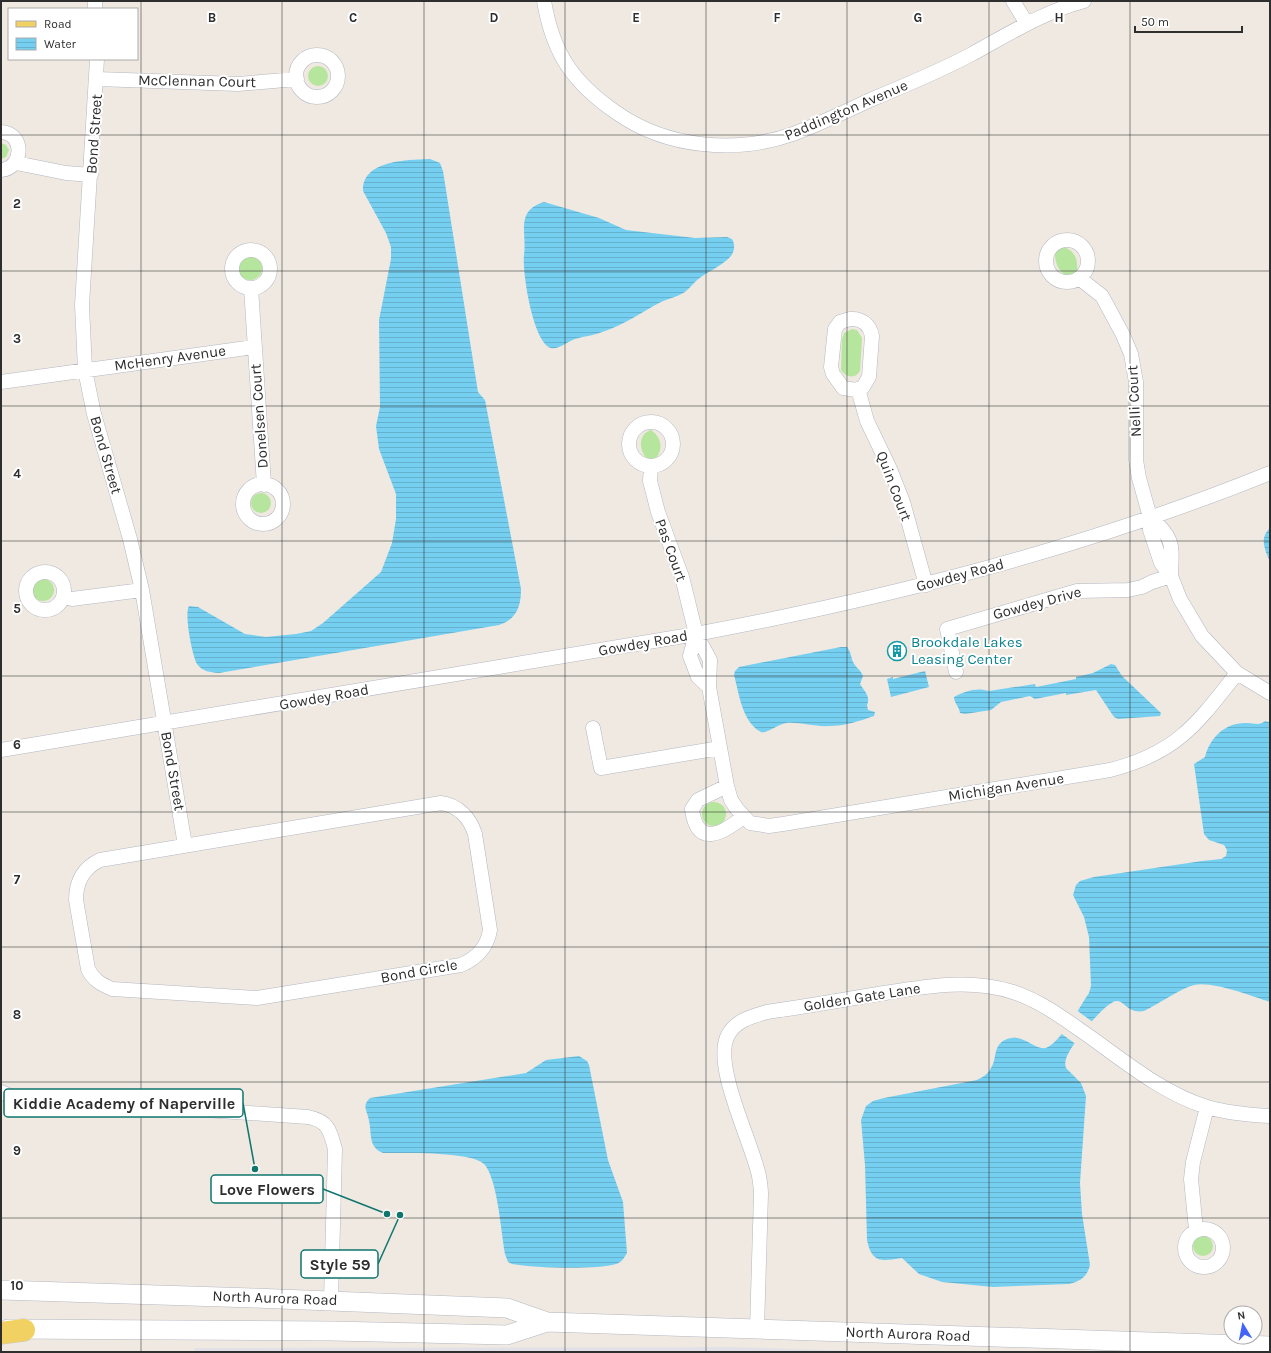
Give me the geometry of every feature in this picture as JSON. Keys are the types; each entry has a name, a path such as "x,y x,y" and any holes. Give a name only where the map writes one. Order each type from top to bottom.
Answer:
{"main road":[{"name":"North Aurora Road","path":"1,1290 331,1300 507,1308 547,1322 1270,1346"},
{"name":"North Aurora Road","path":"1,1329 332,1331 507,1335 547,1322"},
{"path":"1,1333 24,1330"}],"street":[{"name":"Paddington Avenue","path":"544,1 551,32 564,62 589,92 601,102 625,119 642,128 671,138 703,144 730,146 756,143 793,134 941,69 1056,10 1084,1"},
{"path":"1013,1 1027,24"},
{"name":"Bond Street","path":"97,60 82,305 85,370 94,414 130,538 142,590 185,845"},
{"name":"McClennan Court","path":"97,79 238,84 296,79"},
{"path":"1,132 10,135 18,144 20,151 16,163 11,167 1,170"},
{"path":"16,163 91,175"},
{"name":"Nelli Court","path":"1079,278 1102,296 1123,335 1131,354 1136,382 1136,460 1139,478 1150,517 1150,530 1160,563 1171,576 1180,599 1198,630 1218,654 1237,673 1270,693"},
{"name":"Donelsen Court","path":"251,288 264,485"},
{"path":"850,319 864,322 871,330 872,336 869,377 863,387 858,389 843,388 833,374 831,367 835,329 840,322 850,319"},
{"name":"McHenry Avenue","path":"1,382 254,346"},
{"name":"Quin Court","path":"858,389 869,425 890,469 903,502 926,585"},
{"name":"Pas Court","path":"651,466 650,481 658,512 682,577 696,634"},
{"name":"Gowdey Road","path":"1,750 165,724 696,634 803,614 926,585 1001,565 1150,517 1270,473"},
{"name":"Gowdey Drive","path":"956,672 947,629 1077,590 1128,590 1142,587 1171,576"},
{"path":"63,597 72,599 142,590"},
{"path":"696,634 690,656 698,676 709,687 727,786 734,805 743,817 728,829 718,834 710,835 701,831 696,825 692,809 698,800 727,786"},
{"name":"Michigan Avenue","path":"743,817 750,823 760,825 783,824 1110,770 1130,765 1157,753 1176,742 1204,715 1237,673"},
{"path":"593,728 601,768 720,748"},
{"name":"Bond Circle","path":"430,804 449,804 466,816 475,834 490,923 489,937 480,954 461,965 256,998 112,989 99,983 91,976 86,965 76,900 76,890 80,878 87,868 100,860 185,845 430,804"},
{"name":"Golden Gate Lane","path":"757,1329 761,1194 759,1176 725,1065 725,1043 729,1034 735,1027 752,1016 767,1012 944,984 989,987 1028,998 1054,1011 1155,1083 1207,1107 1229,1112 1270,1116"},
{"path":"7,1094 308,1117 318,1119 325,1123 332,1134 335,1149 331,1300"},
{"path":"1196,1230 1191,1180 1193,1162 1207,1107"}],"shaded area":[{"path":"729,1347 888,1352 195,1352 194,1348"}],"green space":[{"path":"318,66 325,69 328,76 325,83 318,86 311,83 308,76 311,69"},
{"path":"1,143 6,145 9,150 6,157 1,159"},
{"path":"1064,247 1073,253 1076,259 1077,271 1072,274 1065,275 1058,268 1056,262 1055,252"},
{"path":"250,256 258,260 262,268 258,276 250,280 242,276 238,268 242,260"},
{"path":"852,329 857,330 862,338 860,371 856,375 848,376 841,370 842,340 844,333"},
{"path":"651,430 660,441 659,454 652,462 645,456 641,446 643,436"},
{"path":"257,493 265,493 271,499 271,507 265,513 257,513 251,507 251,499"},
{"path":"43,579 51,582 54,590 51,598 43,601 35,598 32,590 35,582"},
{"path":"714,802 719,803 725,809 725,819 719,825 714,826 709,825 703,819 702,814 703,809 709,803"},
{"path":"1203,1236 1210,1239 1213,1246 1210,1253 1203,1256 1196,1253 1193,1246 1196,1239"}],"water":[{"path":"430,159 440,163 443,171 478,392 485,400 521,589 517,611 510,619 499,625 219,673 204,670 197,664 189,635 187,617 189,606 198,607 245,634 266,637 296,634 311,631 323,623 381,572 392,543 396,519 396,494 379,449 376,426 380,407 379,320 391,259 391,247 386,233 363,191 365,181 370,173 378,168 398,161"},
{"path":"544,202 599,218 626,230 695,238 727,237 732,239 734,249 731,256 721,265 699,279 681,294 661,302 598,334 575,339 560,347 551,348 545,343 539,334 534,321 527,290 524,263 524,223 529,211 535,206"},
{"path":"1270,528 1270,562 1265,549 1264,540"},
{"path":"847,647 853,662 863,676 860,684 868,696 868,710 875,712 874,716 852,723 835,726 786,723 763,732 761,732 749,721 742,706 734,675 735,671 739,667"},
{"path":"1111,664 1115,665 1122,676 1161,713 1160,716 1118,719 1114,717 1096,690 1066,695 1066,693 1035,699 1030,696 1001,702 991,710 965,714 960,713 954,699 954,697 971,690 980,689 989,691 1035,684 1036,687 1076,679 1076,677 1093,673"},
{"path":"925,671 929,687 891,697 887,679 893,677 893,679"},
{"path":"1265,721 1269,722 1270,725 1270,1002 1221,987 1202,984 1188,987 1144,1011 1134,1011 1119,1001 1116,1001 1104,1009 1096,1017 1073,1045 1066,1059 1066,1068 1081,1083 1086,1096 1080,1183 1082,1214 1090,1265 1085,1275 1080,1280 1069,1284 993,1287 942,1282 919,1274 902,1258 883,1260 875,1257 869,1248 867,1240 865,1165 861,1120 866,1106 873,1101 884,1098 977,1080 990,1070 993,1065 996,1050 1000,1044 1010,1038 1022,1039 1043,1048 1054,1043 1089,993 1091,986 1089,937 1084,917 1073,895 1076,885 1080,881 1094,877 1221,859 1226,856 1227,850 1224,845 1209,840 1204,834 1194,764 1205,757 1207,750 1215,737 1226,728 1239,723 1259,724"},
{"path":"579,1056 587,1061 589,1065 608,1160 623,1202 627,1253 623,1260 616,1264 580,1268 512,1264 508,1262 505,1254 496,1195 493,1183 485,1165 479,1160 453,1155 383,1153 373,1144 365,1106 370,1098 526,1073 546,1060"}],"pier":[{"path":"1075,1009 1094,1023 1077,1045 1059,1032"}],"place":[{"name":"Brookdale Lakes Leasing Center","path":"897,651"},
{"name":"Kiddie Academy of Naperville","path":"255,1169"},
{"name":"Love Flowers","path":"387,1214"},
{"name":"Style 59","path":"400,1215"}]}
